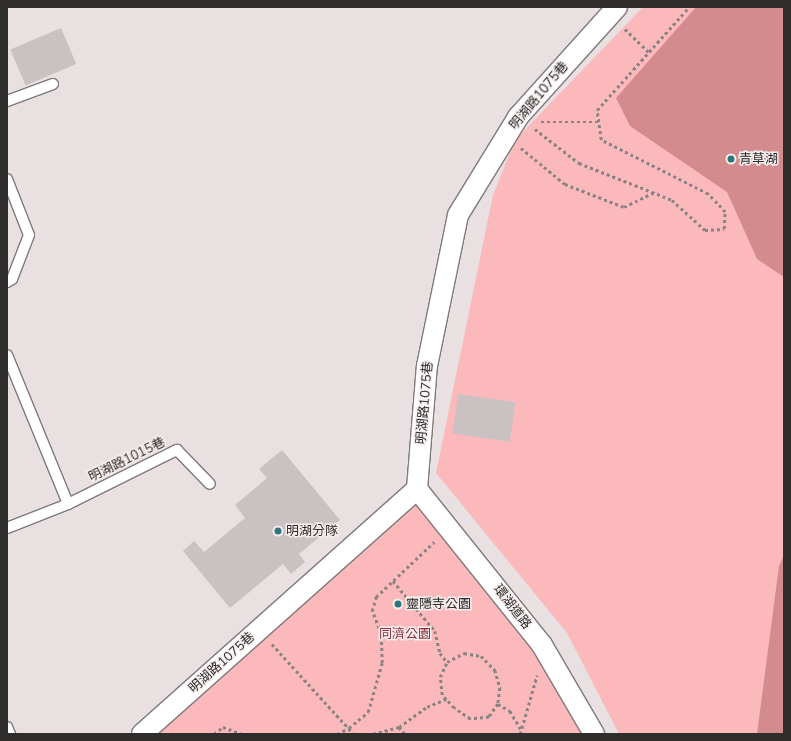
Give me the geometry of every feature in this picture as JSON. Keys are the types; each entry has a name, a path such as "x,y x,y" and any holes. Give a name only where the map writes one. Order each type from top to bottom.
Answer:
{"street":[{"name":"明湖路1075巷","path":"142,734 417,489 427,366 458,215 521,120 613,11"},
{"name":"環湖道路","path":"417,489 537,639 594,734"}],"lane":[{"path":"7,101 53,84"},
{"path":"7,180 29,234 12,280 7,282"},
{"path":"7,355 68,504"},
{"name":"明湖路1015巷","path":"7,528 68,504 177,450 210,484"},
{"path":"7,727 10,734"}],"path":[{"path":"521,120 579,163 672,200 705,230 724,229 725,212 708,194 601,140 598,122 597,110 689,7"},
{"path":"613,11 649,52"},
{"path":"521,120 598,122"},
{"path":"519,146 565,184 624,207 653,193"},
{"path":"337,734 349,728 368,712 382,663 381,634 372,610 376,597 436,540"},
{"path":"393,581 435,631 440,653 448,662"},
{"path":"271,642 354,734"},
{"path":"464,653 481,656 495,670 500,688 498,704 489,717 470,719 442,695 440,677 448,662 464,653"},
{"path":"520,734 537,672 550,660"},
{"path":"374,734 399,727 427,707 446,699"},
{"path":"498,704 510,711 521,729"},
{"path":"214,734 223,727 242,734"},
{"path":"399,727 405,734"}],"green space":[{"path":"643,7 784,7 784,734 619,734 567,633 436,473 493,195 515,140"},
{"name":"靈隱寺公園","path":"417,489 594,734 142,734"}],"shaded area":[{"name":"青草湖","path":"696,7 784,7 784,277 757,259 727,192 630,126 616,98"},
{"path":"784,555 784,734 757,734 779,566"}],"building":[{"path":"61,28 76,64 26,85 10,49"},
{"path":"458,394 515,402 510,442 452,434"},
{"name":"明湖分隊","path":"282,450 340,520 299,554 305,562 291,574 283,564 230,608 183,551 194,541 204,552 245,518 235,505 267,478 259,469"}],"place":[{"name":"青草湖","path":"731,159"},
{"name":"明湖分隊","path":"278,531"},
{"name":"靈隱寺公園","path":"398,604"}],"park label":[{"name":"同濟公園","path":"405,634"}]}
